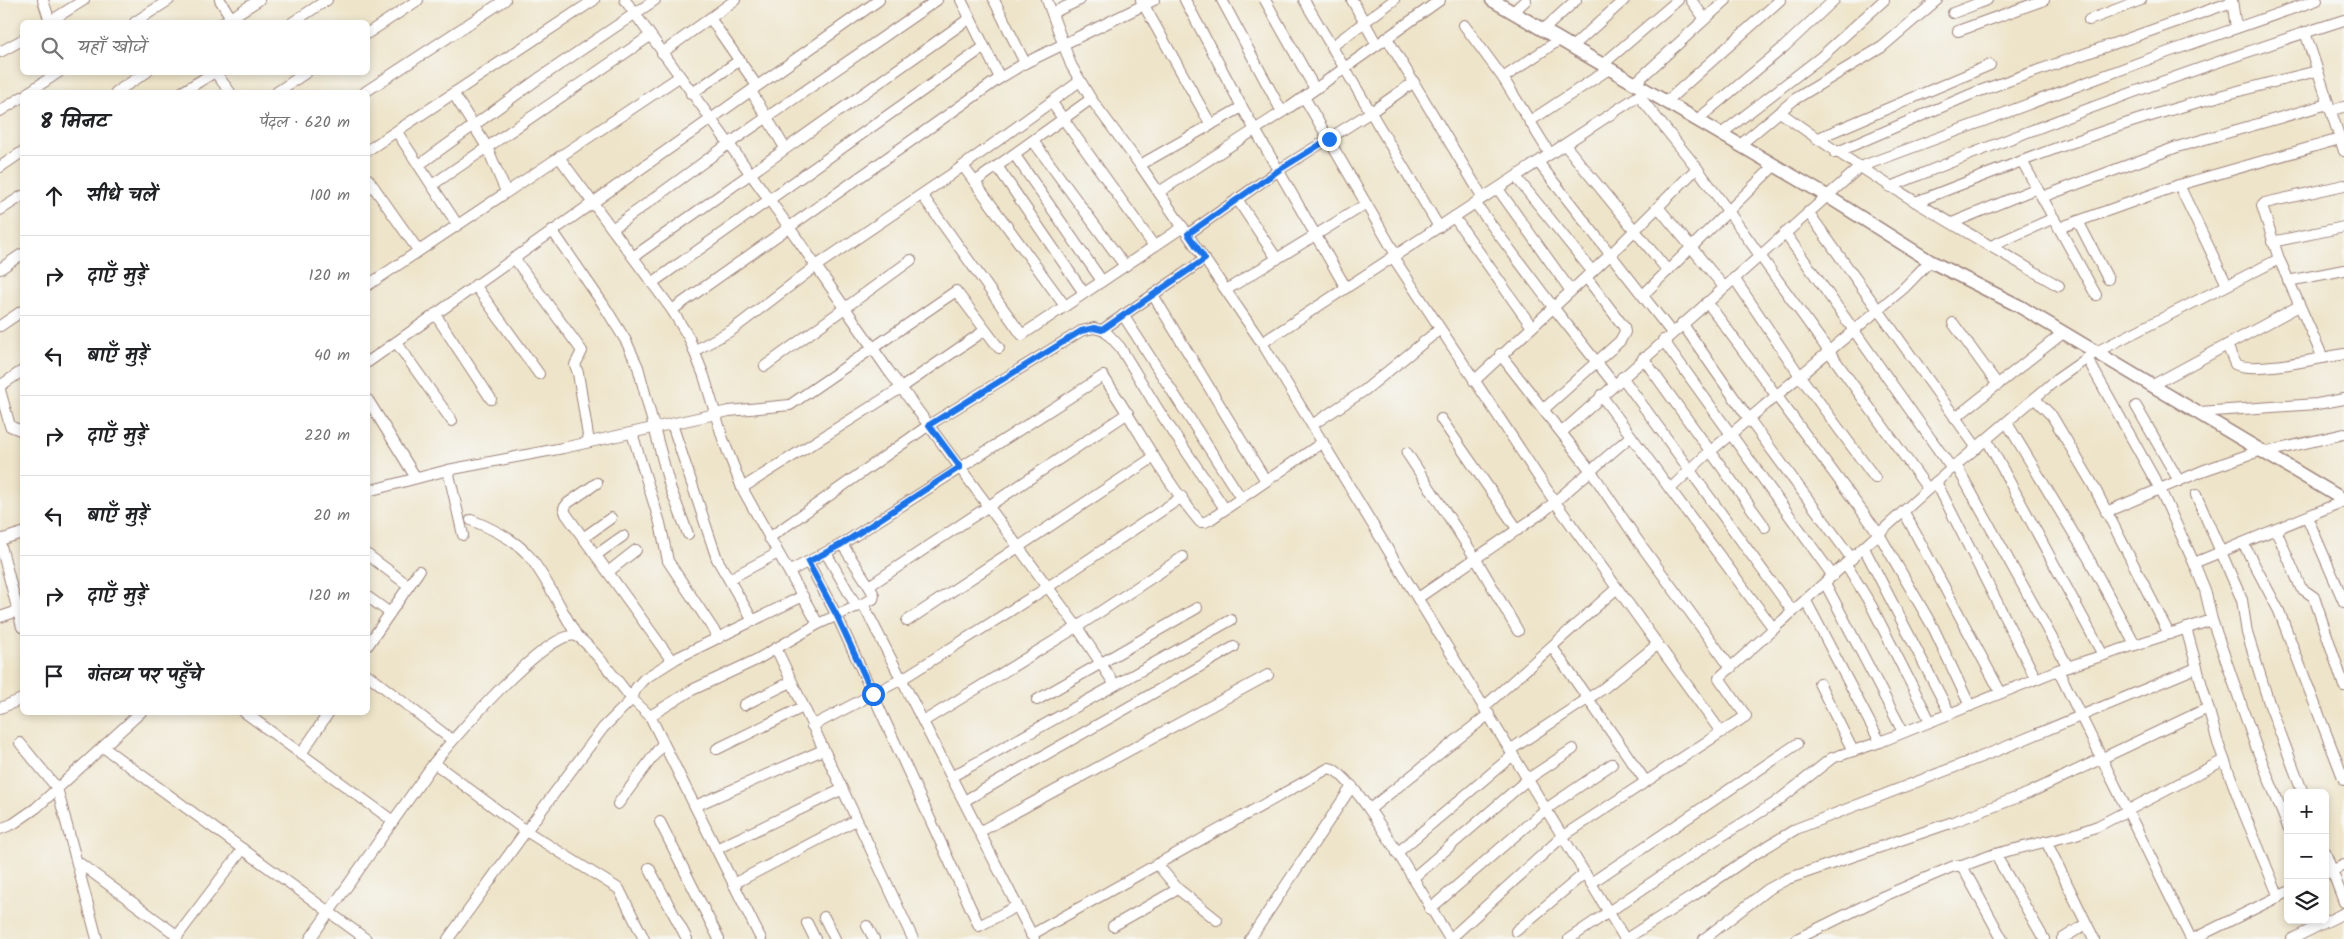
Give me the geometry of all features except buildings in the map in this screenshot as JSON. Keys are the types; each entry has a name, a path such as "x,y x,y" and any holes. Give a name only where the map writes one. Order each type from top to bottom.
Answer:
{"street":[{"path":"43,0 49,20"},
{"path":"53,20 83,0"},
{"path":"138,20 169,0"},
{"path":"220,0 227,20 259,0"},
{"path":"296,20 327,0"},
{"path":"370,32 418,0"},
{"path":"368,90 505,0"},
{"path":"370,149 594,0"},
{"path":"625,0 691,94 789,227 901,388 1077,627 1115,685"},
{"path":"419,165 655,0"},
{"path":"662,53 735,0"},
{"path":"370,361 879,0"},
{"path":"612,229 728,144 936,0"},
{"path":"961,0 1000,78"},
{"path":"994,0 1025,63"},
{"path":"1047,0 1063,44 1091,100 1140,165 1262,343 1626,939 1745,860 1796,829 1996,751 2196,668"},
{"path":"1052,13 1080,0"},
{"path":"672,310 1000,78 1025,63 1142,3 1154,0"},
{"path":"1185,0 1242,108 1346,288"},
{"path":"1222,0 1282,112"},
{"path":"1265,0 1315,89"},
{"path":"1304,0 1343,69 1371,112 1439,227"},
{"path":"1352,0 1377,45"},
{"path":"1330,46 1394,0"},
{"path":"1159,192 1304,97 1440,0"},
{"path":"1495,0 1640,90 1666,102 1775,165 1930,260 2019,306 2064,333 2091,355 2152,385 2199,412 2344,501"},
{"path":"1513,12 1526,0"},
{"path":"1543,30 1576,0"},
{"path":"1572,47 1624,0"},
{"path":"1530,121 1605,67 1678,0"},
{"path":"1690,0 1705,19"},
{"path":"1262,343 1516,177 1640,90 1705,19 1726,0"},
{"path":"1666,102 1780,0"},
{"path":"1697,120 1784,46 1834,0"},
{"path":"1721,134 1821,57 1884,0"},
{"path":"1740,145 1795,99 1882,47 1937,0"},
{"path":"1953,13 1987,0"},
{"path":"1958,31 2044,0"},
{"path":"2089,20 2141,0"},
{"path":"1562,432 1601,395 1860,167 2236,28 2317,0"},
{"path":"1835,153 1974,93 2232,1 2236,28"},
{"path":"1142,3 1212,125"},
{"path":"710,18 740,60 766,118 785,148"},
{"path":"633,257 970,18"},
{"path":"1890,187 2030,129 2206,65 2344,20"},
{"path":"1464,25 1503,78 1550,154"},
{"path":"2305,32 2344,151"},
{"path":"432,186 650,36"},
{"path":"1387,38 1414,82 1479,201 1552,308 1614,384"},
{"path":"1503,78 1559,40"},
{"path":"0,52 20,41"},
{"path":"652,283 984,47"},
{"path":"691,94 740,60"},
{"path":"1816,139 1990,65"},
{"path":"1916,202 2116,127 2211,98 2317,71"},
{"path":"32,90 54,75"},
{"path":"119,90 142,75"},
{"path":"185,90 210,75"},
{"path":"217,75 228,90"},
{"path":"280,90 302,75"},
{"path":"370,284 679,77"},
{"path":"694,351 732,330 816,266 922,195 1080,81"},
{"path":"922,195 1022,335 1154,246 1237,199 1414,82"},
{"path":"1640,90 1729,211 1828,352 1932,486 2036,679"},
{"path":"453,93 487,147 506,192"},
{"path":"1304,97 1394,256 1474,381 1555,502 1721,732"},
{"path":"0,111 20,98"},
{"path":"975,182 1091,100"},
{"path":"1052,103 1154,246"},
{"path":"1952,223 2039,192 2177,148 2329,107 2344,106"},
{"path":"1140,165 1242,108"},
{"path":"1780,112 1835,153 2059,286"},
{"path":"396,132 458,224"},
{"path":"2059,228 2179,185 2340,139"},
{"path":"1033,140 1125,266"},
{"path":"1565,144 1633,232 1668,271"},
{"path":"0,167 20,153"},
{"path":"1014,154 1102,281"},
{"path":"559,157 591,203 672,310 694,351 716,414 722,438 742,488 818,624"},
{"path":"2022,161 2096,294"},
{"path":"1538,162 1672,332"},
{"path":"1643,295 1775,165"},
{"path":"963,166 1065,306"},
{"path":"997,166 1084,293"},
{"path":"1474,381 1500,354 1611,254 1698,168"},
{"path":"1516,177 1589,274 1624,327 1625,332 1620,340 1544,409"},
{"path":"370,182 418,250"},
{"path":"2179,185 2227,285"},
{"path":"2323,358 2278,259 2262,208 2264,204 2344,185"},
{"path":"1498,189 1571,291"},
{"path":"0,210 20,197"},
{"path":"1237,199 1278,259"},
{"path":"1226,290 1317,236 1366,204"},
{"path":"1658,207 1724,286"},
{"path":"1808,212 1880,309 1977,448"},
{"path":"1454,217 1532,326"},
{"path":"1990,246 2054,218"},
{"path":"2078,221 2108,279"},
{"path":"2272,242 2344,227"},
{"path":"552,230 626,340 638,367 670,487 688,534"},
{"path":"1784,233 1853,331 1978,501 2063,668 2080,715 2192,939 2284,894 2224,760 2186,628"},
{"path":"0,269 20,255"},
{"path":"514,258 582,350 575,365 578,373 589,442"},
{"path":"1102,330 1205,259"},
{"path":"826,552 860,605 902,679 1032,937 1323,769 1333,768 1352,786 1370,809 1450,939 1563,836 1746,716 1720,678 1932,486 2035,399 2091,355 2278,259"},
{"path":"765,366 911,260"},
{"path":"1670,489 1710,451 1904,288 1930,260"},
{"path":"2288,281 2344,270"},
{"path":"1734,278 1800,376 1874,478"},
{"path":"475,285 539,374"},
{"path":"370,490 448,470 716,414 790,405 956,291 984,331 999,348"},
{"path":"1153,295 1266,481"},
{"path":"1707,302 1879,534 1934,629 1970,706"},
{"path":"2152,385 2299,306"},
{"path":"0,326 20,312"},
{"path":"435,314 491,399"},
{"path":"1124,315 1241,498"},
{"path":"1682,323 1849,562 1930,722"},
{"path":"1953,323 1998,385"},
{"path":"769,538 929,425 1081,331 1094,328 1102,330 1120,347 1159,411 1225,509"},
{"path":"1312,425 1365,390 1440,329"},
{"path":"742,488 901,388 984,331"},
{"path":"1955,418 2064,333"},
{"path":"1663,340 1833,576"},
{"path":"396,342 452,421"},
{"path":"2227,345 2235,364 2241,367 2272,365 2344,354"},
{"path":"1500,354 1591,471 1638,541 1731,668"},
{"path":"2091,355 2160,489 2194,563 2205,590 2212,620 2255,744 2284,817"},
{"path":"1643,358 1765,527"},
{"path":"20,373 0,388 10,426 20,430"},
{"path":"790,572 842,544 1103,376 1128,413 1154,458 1200,522 1205,522 1225,509 1323,442"},
{"path":"1622,377 1793,612"},
{"path":"1601,395 1774,629"},
{"path":"2035,399 2052,416 2068,441 2169,634"},
{"path":"2199,412 2317,404 2344,399"},
{"path":"370,403 416,478"},
{"path":"2136,406 2179,481"},
{"path":"869,586 1128,413"},
{"path":"1441,419 1518,530"},
{"path":"2007,423 2089,559 2135,645"},
{"path":"672,424 695,489 707,536 717,559 752,621"},
{"path":"632,433 660,523 668,561 719,638"},
{"path":"2106,512 2179,481 2264,451 2344,434"},
{"path":"1418,598 1518,530 1555,502 1631,436"},
{"path":"1987,440 2103,655"},
{"path":"1407,453 1476,559 1518,632"},
{"path":"908,621 1018,546 1154,458"},
{"path":"448,470 463,535"},
{"path":"597,482 564,508 566,514 672,661"},
{"path":"2196,495 2242,600 2247,633 2263,686 2302,789"},
{"path":"812,726 902,679 1048,587 1182,497"},
{"path":"2194,563 2344,501"},
{"path":"1904,512 2001,693"},
{"path":"2307,517 2344,602"},
{"path":"583,538 610,518"},
{"path":"471,520 488,526 506,537 529,556 577,636 588,645 632,699 650,716 762,939"},
{"path":"2276,530 2301,588 2314,597 2344,686"},
{"path":"20,534 0,541 20,620"},
{"path":"596,555 623,536"},
{"path":"2243,543 2279,611 2344,780"},
{"path":"650,716 692,690 776,648 818,624 860,605 874,595 842,544"},
{"path":"1864,548 1950,714"},
{"path":"608,572 636,550"},
{"path":"729,578 778,553"},
{"path":"370,557 409,586"},
{"path":"924,721 1077,627 1183,557"},
{"path":"808,562 837,616 979,926 1017,906"},
{"path":"370,640 419,571"},
{"path":"1825,583 1903,732"},
{"path":"1370,809 1486,711 1617,588"},
{"path":"448,939 603,728 632,699 636,688 644,679 672,661 803,596"},
{"path":"370,598 390,613"},
{"path":"1806,600 1880,742"},
{"path":"1037,700 1197,608"},
{"path":"0,617 18,611"},
{"path":"951,776 1231,620"},
{"path":"1569,939 1610,913 1701,849 1775,803 1832,758 1880,742 2063,668 2212,620"},
{"path":"310,939 452,740 492,695 548,647 566,636 577,636"},
{"path":"1397,853 1512,753 1588,700 1658,644"},
{"path":"964,801 1234,647"},
{"path":"1552,647 1646,782"},
{"path":"776,648 822,750 913,939"},
{"path":"979,832 1268,675"},
{"path":"370,677 452,740"},
{"path":"744,705 791,682"},
{"path":"1819,683 1853,751"},
{"path":"0,707 20,700"},
{"path":"717,749 803,707"},
{"path":"1704,939 1767,890 1787,879 2029,793 2208,708"},
{"path":"0,829 13,824 36,808 138,715"},
{"path":"248,715 393,822"},
{"path":"301,754 328,715"},
{"path":"618,804 663,743"},
{"path":"20,744 57,788 97,939"},
{"path":"1591,883 1797,744"},
{"path":"103,747 366,939"},
{"path":"1413,878 1528,779 1573,749"},
{"path":"695,806 822,750"},
{"path":"1797,939 1884,896 1954,866 1962,866 1995,854 2074,835 2098,826 2126,809 2224,760"},
{"path":"434,763 526,831 618,889 644,939"},
{"path":"1430,909 1546,809 1612,764"},
{"path":"1250,939 1352,786"},
{"path":"716,850 841,790"},
{"path":"734,884 856,820"},
{"path":"660,822 719,939"},
{"path":"2046,842 2094,939"},
{"path":"78,862 176,937 244,849"},
{"path":"1995,854 2044,939"},
{"path":"1157,864 1178,889 1217,920"},
{"path":"2344,865 2329,872 2344,902"},
{"path":"1962,866 2002,939"},
{"path":"649,868 687,939"},
{"path":"1516,931 1585,873"},
{"path":"1113,926 1178,889"},
{"path":"2292,939 2344,914"},
{"path":"824,917 835,939"},
{"path":"807,923 815,939"},
{"path":"2062,939 2086,924"},
{"path":"867,926 874,939"}],"route":[{"path":"873,694 837,616 808,562 842,544 960,467 929,425 1081,331 1094,328 1102,330 1205,259 1188,234 1279,170 1329,139"}]}
